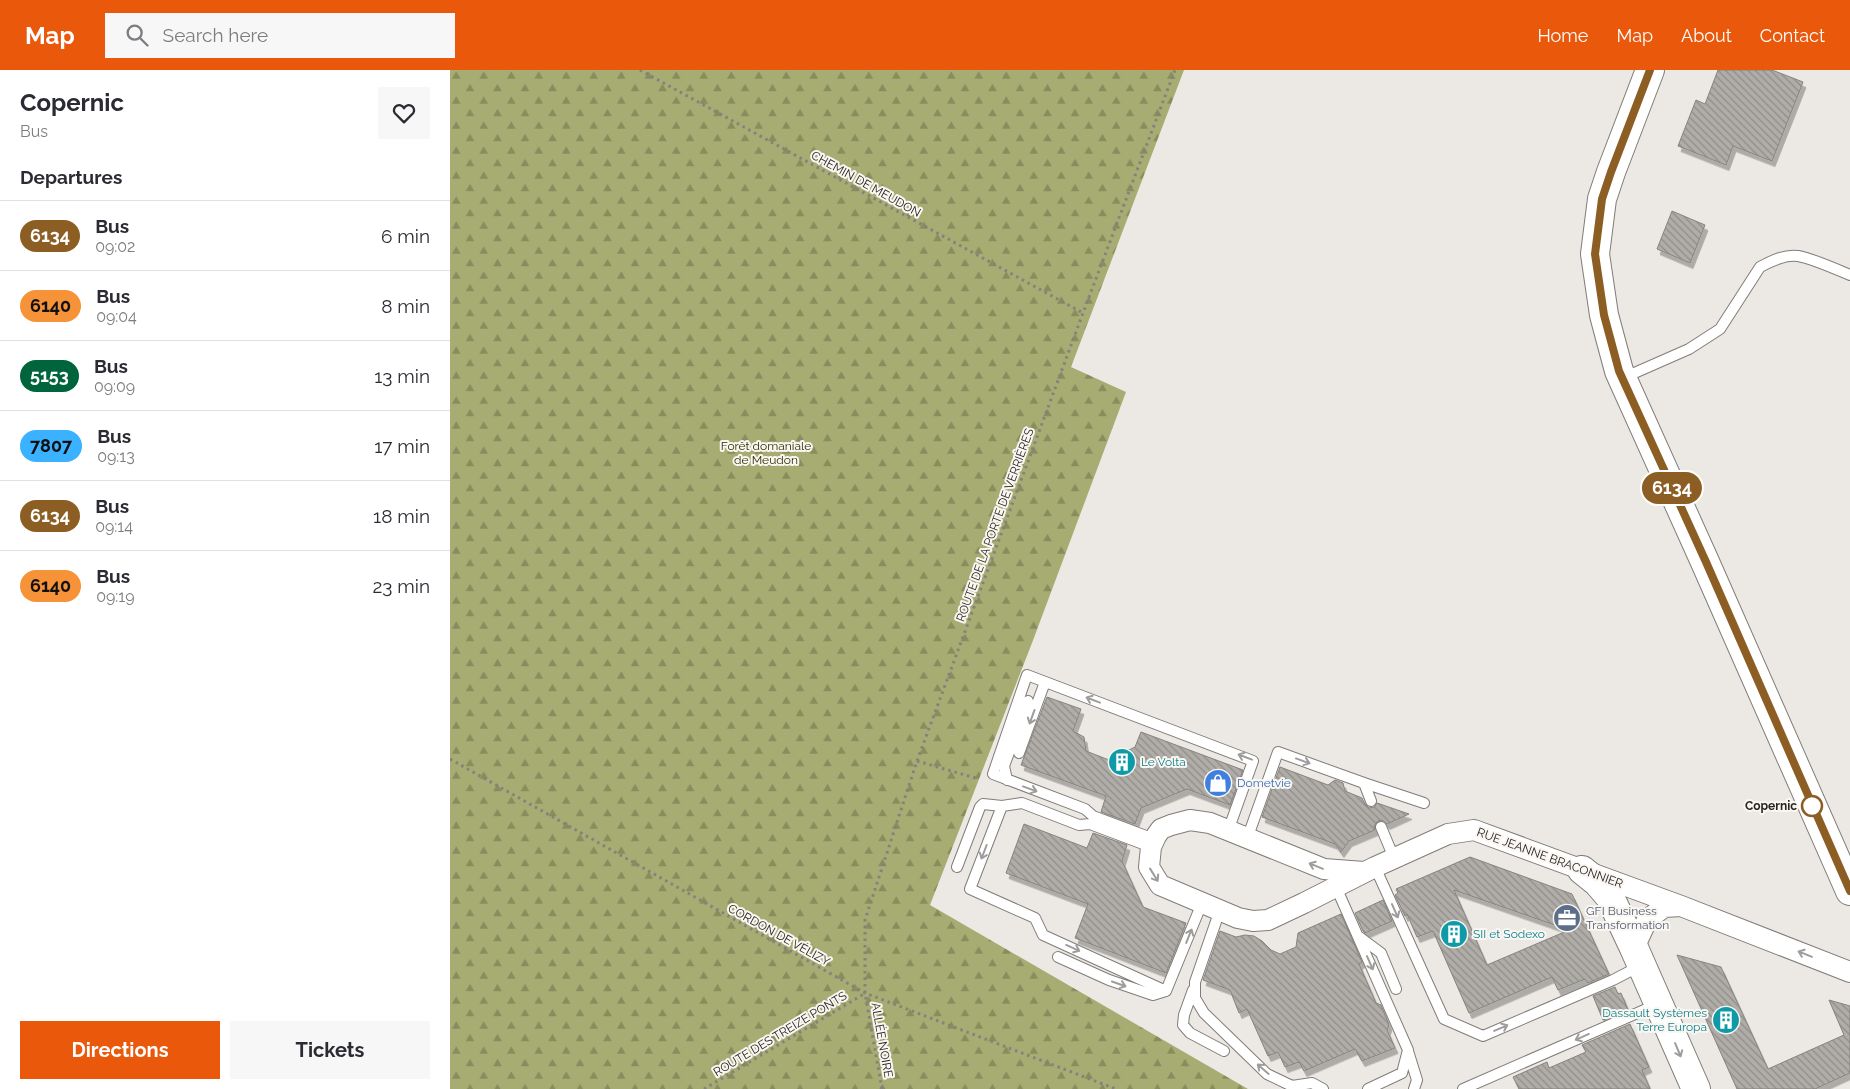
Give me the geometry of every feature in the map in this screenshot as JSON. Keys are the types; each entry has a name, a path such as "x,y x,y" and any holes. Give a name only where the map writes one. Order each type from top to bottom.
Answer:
{"street":[{"path":"1650,70 1602,199 1595,254 1604,315 1622,378 1706,562 1850,891"},
{"name":"RUE JEANNE BRACONNIER","path":"1369,869 1324,869 1210,823 1190,820 1161,829 1152,843 1149,867 1160,885 1238,918 1253,921 1268,920 1369,869 1448,834 1474,830 1682,906 1850,972"},
{"path":"1582,870 1597,882 1610,897 1696,1089"},
{"path":"1638,956 1648,920 1664,907 1682,906"}],"lane":[{"path":"1622,378 1688,349 1720,329 1760,267 1770,261 1785,256 1797,256 1850,274"},
{"path":"1152,843 1093,816 1085,809 993,774 1027,675 1253,760 1228,831"},
{"path":"1019,753 1045,682"},
{"path":"1007,780 1004,766 1028,701"},
{"path":"1247,838 1278,752 1424,803"},
{"path":"1364,782 1371,801"},
{"path":"957,867 980,807 983,804 1002,806 1022,803 1079,825 1090,824 1152,843"},
{"path":"1002,806 970,889 1035,918 1043,935 1166,991"},
{"path":"1381,827 1394,858"},
{"path":"1369,869 1444,1019 1484,1036 1612,980 1638,956"},
{"path":"1336,887 1408,1050 1416,1080 1414,1089"},
{"path":"1058,957 1109,980 1153,995 1166,991 1211,906"},
{"path":"1211,906 1196,982 1195,998 1204,1013 1266,1074 1292,1086 1312,1083 1323,1089"},
{"path":"1357,935 1380,953 1396,989"},
{"path":"1196,982 1184,1015 1183,1026 1190,1033 1224,1051"},
{"path":"1463,1089 1658,1003"},
{"path":"1368,1089 1402,1073 1408,1050"}],"path":[{"name":"CHEMIN DE MEUDON","path":"640,70 1083,313"},
{"name":"ROUTE DE LA PORTE DE VERRIÈRES","path":"865,993 865,920 917,761 1175,70"},
{"name":"CORDON DE VÉLIZY","path":"450,759 865,993 1116,1089"},
{"path":"917,761 980,779 993,774"},
{"name":"ROUTE DES TREIZE PONTS","path":"704,1089 865,993"},
{"name":"ALLÉE NOIRE","path":"865,993 882,1089"}],"green space":[{"name":"Forêt domaniale de Meudon","path":"450,70 1184,70 1071,367 1126,392 1032,643 930,905 1248,1089 450,1089"}],"building":[{"path":"1718,70 1772,70 1803,82 1772,161 1733,146 1726,165 1678,146 1696,100 1705,104"},
{"path":"1672,211 1705,225 1690,263 1657,249"},
{"name":"Le Volta","path":"1047,697 1081,709 1073,731 1084,737 1086,751 1109,760 1135,747 1141,732 1243,770 1230,805 1187,789 1141,808 1135,824 1101,812 1106,796 1021,765"},
{"path":"1280,767 1328,785 1335,780 1343,783 1345,791 1362,798 1369,808 1374,807 1377,803 1409,814 1387,824 1382,820 1378,821 1374,826 1375,830 1349,841 1341,852 1335,844 1262,817"},
{"path":"1024,824 1087,848 1093,833 1127,845 1122,861 1143,907 1186,923 1166,973 1075,938 1088,904 1006,873"},
{"name":"SII et Sodexo","path":"1470,857 1572,894 1609,974 1588,983 1585,979 1558,990 1552,977 1469,1013 1433,931 1417,937 1407,914 1405,916 1395,895 1398,893 1396,889","holes":["1454,890 1569,930 1487,965"]},
{"path":"1383,900 1392,921 1365,933 1355,913"},
{"path":"1341,914 1362,962 1359,964 1376,1003 1381,1005 1389,1025 1387,1030 1395,1048 1362,1061 1355,1049 1304,1071 1299,1062 1285,1067 1278,1052 1268,1056 1247,1009 1239,1013 1230,990 1203,980 1220,931 1236,937 1254,936 1271,950 1280,954 1296,947 1298,933"},
{"name":"Dassault Systèmes Terre Europa","path":"1677,955 1721,967 1768,1069 1844,1035 1829,1000 1850,1006 1850,1073 1815,1089 1737,1089"},
{"path":"1615,987 1618,994 1621,993 1628,1010 1603,1020 1593,996"},
{"path":"1630,1024 1649,1067 1642,1070 1650,1089 1519,1089 1513,1077 1547,1062 1549,1068 1586,1052 1582,1045"}],"bus line":[{"name":"6134","path":"1650,70 1602,199 1595,254 1604,315 1619,371 1706,562 1850,891"}],"place":[{"name":"Le Volta","path":"1122,762"},
{"name":"Dometvie","path":"1218,783"},
{"name":"Copernic","path":"1812,806"},
{"name":"GFI Business Transformation","path":"1567,918"},
{"name":"SII et Sodexo","path":"1454,934"},
{"name":"Dassault Systèmes Terre Europa","path":"1726,1020"}]}
